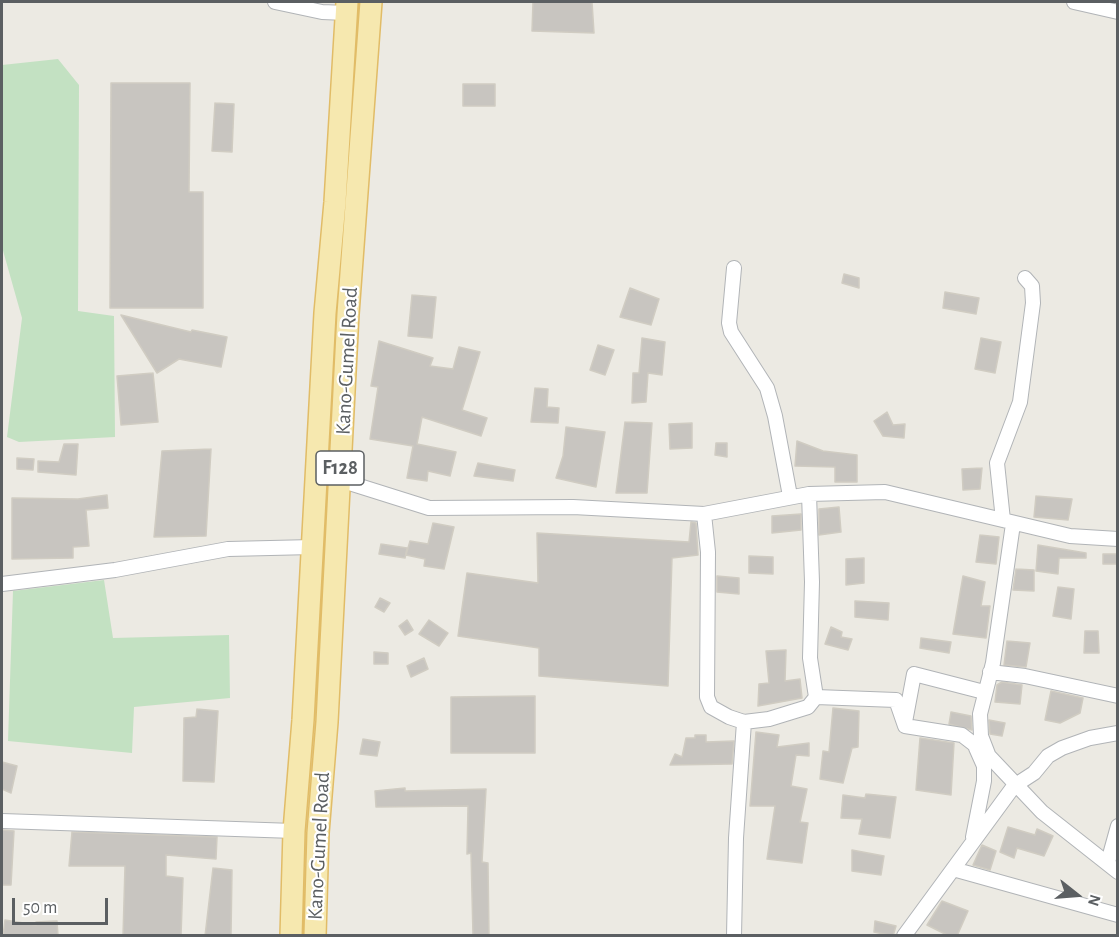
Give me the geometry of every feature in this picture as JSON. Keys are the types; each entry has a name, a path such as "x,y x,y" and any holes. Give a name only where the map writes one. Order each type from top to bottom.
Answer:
{"main road":[{"name":"Kano-Gumel Road","path":"315,936 318,833 371,2"},
{"name":"Kano-Gumel Road","path":"291,936 294,831 313,547 325,313 335,202 347,7"},
{"path":"340,98 364,99"}],"street":[{"path":"274,2 322,12 347,7"},
{"path":"1074,2 1118,12"},
{"path":"734,268 729,322 731,332 767,388 775,416 790,496"},
{"path":"988,755 981,736 980,714 990,672 1008,522 997,463 1020,402 1033,303 1032,286 1024,278"},
{"path":"340,480 429,508 573,507 704,514 790,496 885,492 1070,536 1118,539"},
{"path":"704,514 708,552 706,694 714,709 744,722 769,719 808,707 816,697 810,658 812,582 809,494"},
{"path":"2,584 115,570 228,549 313,547"},
{"path":"990,672 1025,676 1118,696"},
{"path":"905,726 914,674 984,692"},
{"path":"816,697 896,700 905,726"},
{"path":"734,936 736,838 744,722"},
{"path":"905,726 962,735 988,755 1014,786 1084,848 1113,867 1118,826"},
{"path":"904,936 1014,786 1034,773 1048,756 1062,748 1090,738 1118,733"},
{"path":"973,839 984,781 984,766 975,745"},
{"path":"2,821 294,831"},
{"path":"953,869 1118,915"}],"green space":[{"path":"58,59 79,85 78,311 114,316 115,437 19,442 7,437 22,318 2,247 2,65"},
{"path":"104,580 113,638 229,635 230,698 134,707 132,753 8,741 13,591"}],"building":[{"path":"533,2 592,2 594,33 532,31"},
{"path":"111,83 190,83 189,192 203,192 203,308 110,308"},
{"path":"463,84 495,84 495,106 463,106"},
{"path":"215,103 234,104 232,152 212,151"},
{"path":"844,274 859,278 859,288 842,283"},
{"path":"630,288 659,299 651,325 620,317"},
{"path":"945,292 979,298 976,314 943,308"},
{"path":"412,295 436,297 432,338 408,336"},
{"path":"121,315 191,332 192,330 227,337 221,367 179,359 157,373"},
{"path":"642,338 665,342 662,375 648,373 646,402 632,403 633,373 639,373"},
{"path":"981,338 1001,342 995,373 975,369"},
{"path":"379,341 433,358 430,366 453,369 459,347 480,352 462,410 487,418 481,436 422,417 417,444 456,452 450,476 428,471 427,481 407,478 413,446 370,439 378,387 371,386"},
{"path":"598,345 614,350 605,375 590,370"},
{"path":"153,373 158,422 121,425 117,376"},
{"path":"535,388 548,389 547,407 559,408 558,423 531,422"},
{"path":"887,412 893,425 905,424 904,438 883,436 874,421"},
{"path":"625,422 652,423 647,493 616,493"},
{"path":"692,423 692,448 670,449 669,424"},
{"path":"566,427 605,432 596,487 556,478 563,456"},
{"path":"797,441 823,451 857,455 857,482 835,482 835,467 795,466"},
{"path":"716,443 727,443 727,457 715,455"},
{"path":"64,444 78,444 76,475 38,472 38,461 59,462"},
{"path":"211,449 206,536 154,537 162,451"},
{"path":"17,458 34,459 33,470 17,469"},
{"path":"478,463 515,470 513,481 474,476"},
{"path":"982,468 980,489 963,490 962,469"},
{"path":"107,495 108,508 86,510 89,546 73,547 73,558 12,559 12,498 78,499"},
{"path":"1036,496 1072,499 1068,520 1034,517"},
{"path":"839,507 841,532 819,535 819,509"},
{"path":"801,514 801,530 772,533 772,516"},
{"path":"691,522 696,523 698,555 672,558 668,686 539,676 539,648 458,636 467,573 538,583 537,533 689,542"},
{"path":"433,523 454,527 444,569 424,566 425,559 406,555 410,541 428,544"},
{"path":"980,535 999,537 996,564 976,562"},
{"path":"381,544 407,548 405,558 379,554"},
{"path":"1038,545 1086,553 1086,558 1059,558 1058,574 1036,571"},
{"path":"1103,554 1118,554 1118,564 1103,564"},
{"path":"749,556 773,557 773,574 749,573"},
{"path":"864,558 864,583 846,585 846,559"},
{"path":"1016,569 1034,570 1034,591 1013,590"},
{"path":"717,576 739,578 739,594 717,592"},
{"path":"963,576 985,582 981,606 990,606 986,638 953,634"},
{"path":"1058,587 1074,589 1071,619 1053,616"},
{"path":"380,598 390,603 384,612 375,607"},
{"path":"855,601 889,603 888,620 855,617"},
{"path":"407,620 413,630 405,635 399,626"},
{"path":"429,620 448,633 439,646 419,634"},
{"path":"831,627 842,632 841,637 852,639 848,650 825,644"},
{"path":"1085,631 1098,631 1099,653 1084,653"},
{"path":"921,638 951,642 949,653 920,648"},
{"path":"1007,641 1030,643 1026,667 1004,665"},
{"path":"786,650 785,681 800,679 802,698 758,706 759,684 769,683 766,651"},
{"path":"374,652 388,653 388,664 374,664"},
{"path":"424,658 428,669 411,677 407,666"},
{"path":"1002,682 1022,685 1020,704 995,702 997,685"},
{"path":"1051,691 1083,698 1080,713 1060,723 1045,720"},
{"path":"535,696 535,753 451,753 451,697"},
{"path":"833,708 859,711 858,747 852,748 843,783 820,779 823,751 829,752"},
{"path":"197,709 218,711 214,782 183,781 184,718 196,717"},
{"path":"951,712 971,716 972,730 949,724"},
{"path":"989,720 1005,723 1002,736 990,734"},
{"path":"756,732 779,735 777,747 809,743 809,756 796,755 791,786 807,789 800,822 808,823 802,863 767,859 775,806 750,806"},
{"path":"695,735 706,735 706,742 734,741 732,764 670,765 675,754 682,757 686,738 695,738"},
{"path":"920,738 954,743 951,795 916,790"},
{"path":"363,739 380,742 377,756 360,754"},
{"path":"2,762 17,766 11,793 2,789"},
{"path":"405,788 405,791 486,789 482,862 488,863 489,936 473,936 471,853 467,854 468,806 376,807 375,791"},
{"path":"866,794 896,797 890,838 859,834 862,819 841,818 843,795 865,798"},
{"path":"1008,827 1035,835 1037,829 1053,836 1044,856 1017,848 1014,858 1000,852"},
{"path":"2,830 14,831 11,885 2,885"},
{"path":"72,832 217,837 216,859 166,855 166,876 183,878 181,936 123,936 125,866 69,866"},
{"path":"982,845 996,851 990,870 973,865"},
{"path":"852,850 884,856 881,875 852,871"},
{"path":"213,868 232,870 231,936 205,936"},
{"path":"942,901 968,911 957,936 949,936 927,925"},
{"path":"5,920 36,925 36,922 57,921 58,936 3,936"},
{"path":"875,921 896,926 893,936 874,932"}]}
